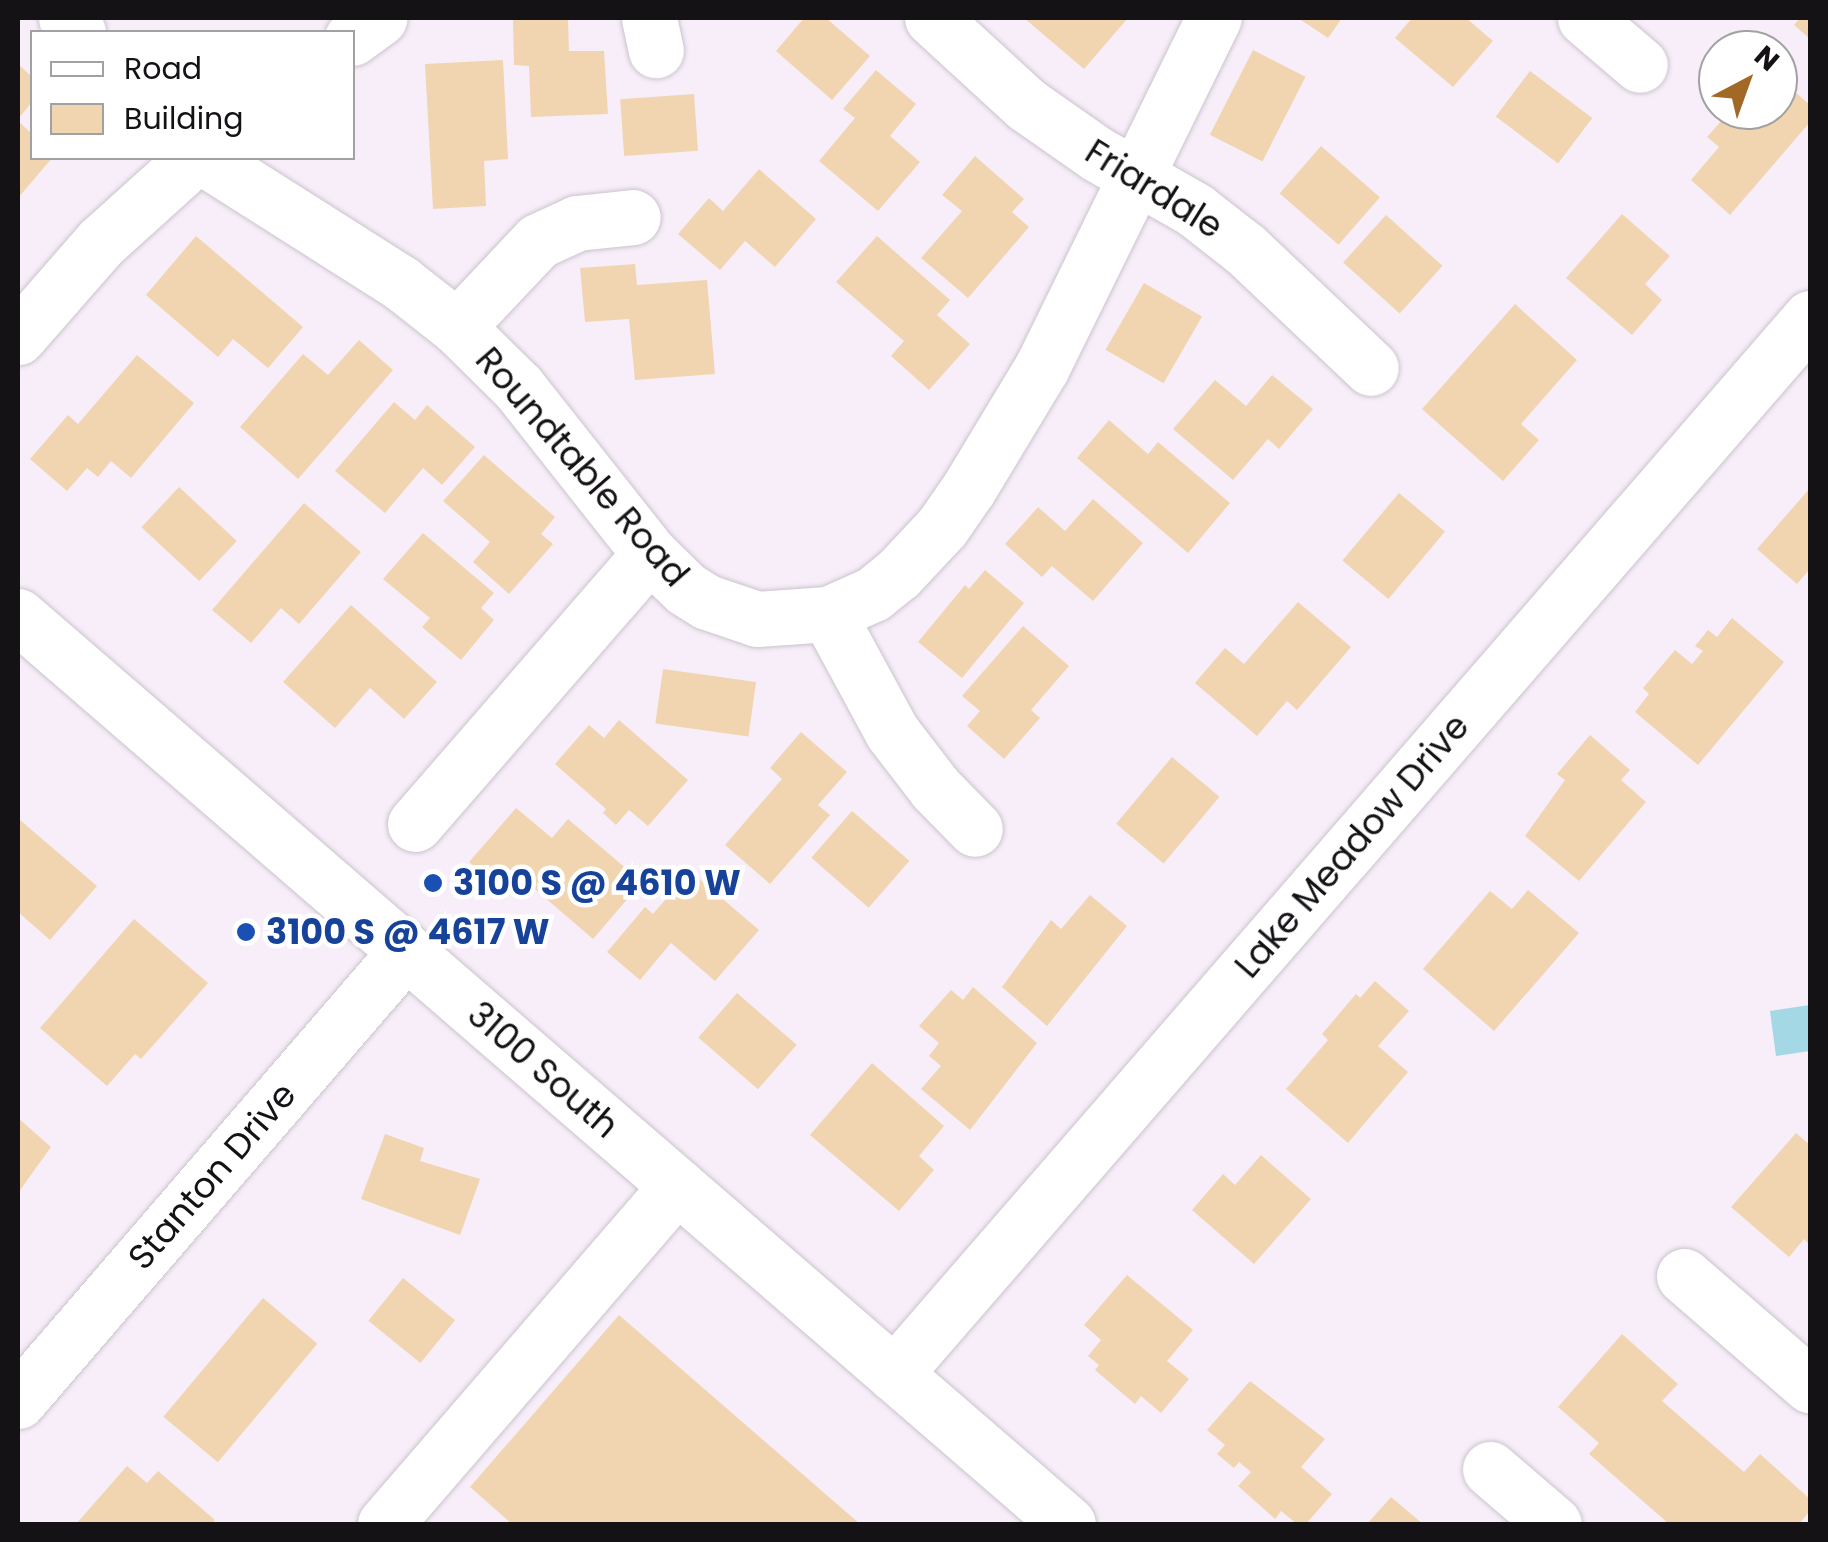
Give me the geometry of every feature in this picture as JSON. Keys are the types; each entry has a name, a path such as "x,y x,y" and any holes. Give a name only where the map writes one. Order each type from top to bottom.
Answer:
{"street":[{"path":"355,36 380,18"},
{"name":"Friardale","path":"932,18 1027,105 1194,210 1246,249 1371,368"},
{"name":"Roundtable Road","path":"207,160 402,283 457,327 543,417 650,554 686,588 730,612 788,620 828,614 873,594 918,556 942,527 1021,406 1214,18"},
{"path":"1586,18 1640,65"},
{"path":"18,337 100,244 192,160"},
{"path":"457,327 538,241 577,223 633,216"},
{"name":"Lake Meadow Drive","path":"894,1374 1810,318"},
{"path":"415,824 650,554"},
{"path":"828,614 892,732 935,788 976,829"},
{"name":"3100 South","path":"18,616 1068,1524"},
{"name":"Stanton Drive","path":"18,1401 406,952"},
{"path":"385,1524 677,1186"},
{"path":"1684,1276 1810,1385"},
{"path":"1490,1469 1554,1524"}],"water":[{"path":"1810,1005 1810,1051 1776,1056 1770,1011"}],"building":[{"path":"568,18 569,51 604,51 608,114 531,117 529,66 514,65 513,19"},
{"path":"804,18 826,18 870,56 832,100 776,51"},
{"path":"1024,18 1128,18 1084,69"},
{"path":"1298,18 1342,18 1328,38"},
{"path":"1412,18 1466,18 1493,41 1453,87 1395,38"},
{"path":"1800,18 1810,18 1810,39 1794,25"},
{"path":"1253,50 1306,77 1262,161 1210,135"},
{"path":"503,60 508,159 484,161 486,206 433,209 425,64"},
{"path":"18,64 30,75 30,104 18,119"},
{"path":"876,70 916,104 890,136 920,162 878,211 819,161 855,118 843,109"},
{"path":"1530,71 1592,118 1558,163 1496,117"},
{"path":"694,94 698,151 624,156 620,99"},
{"path":"1798,94 1810,105 1810,122 1730,215 1691,180 1719,147 1707,137 1713,130 1798,130"},
{"path":"18,121 30,132 30,160 50,160 18,198"},
{"path":"1321,146 1380,197 1339,245 1280,194"},
{"path":"975,156 1024,199 1012,212 1029,227 968,298 921,258 962,211 942,195"},
{"path":"759,169 816,219 775,267 745,241 720,270 678,234 709,198 723,211"},
{"path":"1622,214 1670,256 1645,284 1662,300 1632,335 1566,278"},
{"path":"1386,215 1442,266 1400,313 1343,263"},
{"path":"196,236 303,327 268,368 233,339 218,357 146,295"},
{"path":"877,236 950,300 937,315 970,344 929,390 891,356 904,341 836,282"},
{"path":"635,264 637,285 707,280 715,374 635,380 629,319 585,322 580,268"},
{"path":"1144,283 1202,316 1164,383 1106,350"},
{"path":"1515,304 1577,360 1521,424 1539,440 1503,481 1422,409"},
{"path":"359,340 393,370 298,479 240,427 303,354 328,375"},
{"path":"137,355 194,403 131,478 111,461 98,477 87,468 67,491 30,459 68,415 78,424"},
{"path":"1272,375 1313,409 1279,449 1268,439 1233,480 1173,429 1215,380 1246,406"},
{"path":"394,402 415,420 427,405 475,447 442,485 423,468 385,513 335,471"},
{"path":"1109,420 1148,454 1158,442 1230,503 1188,553 1077,458"},
{"path":"484,455 555,517 541,534 553,544 509,594 473,562 490,542 443,501"},
{"path":"179,487 237,541 199,581 141,527"},
{"path":"1810,488 1810,569 1797,584 1757,549"},
{"path":"1399,493 1445,532 1388,599 1342,560"},
{"path":"1093,499 1143,543 1093,601 1052,566 1042,577 1005,544 1038,507 1065,531"},
{"path":"304,503 361,552 299,624 281,608 251,643 212,610"},
{"path":"423,533 494,593 481,608 494,620 461,660 422,627 430,618 383,579"},
{"path":"985,570 1024,603 962,678 918,642 965,585 969,589"},
{"path":"1298,602 1351,647 1297,710 1287,701 1257,736 1195,683 1225,648 1244,664"},
{"path":"351,605 437,682 404,719 370,688 335,728 283,682"},
{"path":"1732,618 1784,662 1698,765 1635,712 1649,694 1643,688 1675,650 1692,664 1703,651 1695,646 1708,630 1717,637"},
{"path":"1023,626 1069,666 1031,710 1040,718 1004,759 967,726 980,711 962,696"},
{"path":"663,669 756,682 748,737 655,723"},
{"path":"619,720 688,780 648,826 629,810 616,825 603,813 606,809 555,764 589,725 604,738"},
{"path":"801,732 847,772 818,805 830,815 770,884 725,845 782,779 770,768"},
{"path":"1590,735 1630,770 1621,780 1646,802 1579,881 1525,836 1565,780 1557,774"},
{"path":"1172,757 1219,797 1164,863 1116,824"},
{"path":"516,808 552,838 568,819 642,882 593,939 522,878 507,895 469,862"},
{"path":"852,811 909,861 869,908 811,858"},
{"path":"20,820 97,886 50,940 18,912"},
{"path":"690,871 759,930 715,981 671,943 640,980 607,952 645,907 653,914"},
{"path":"1528,890 1579,933 1494,1031 1423,969 1490,891 1512,909"},
{"path":"1090,895 1127,926 1047,1026 1002,987 1051,920 1061,929"},
{"path":"134,919 208,983 141,1059 135,1054 107,1086 40,1028"},
{"path":"1375,981 1409,1011 1378,1046 1408,1072 1348,1143 1286,1089 1328,1040 1322,1034 1356,994 1360,998"},
{"path":"973,987 1037,1043 970,1130 921,1089 941,1066 929,1056 939,1043 919,1026 951,990 963,1000"},
{"path":"737,993 797,1045 758,1089 698,1038"},
{"path":"872,1063 944,1126 919,1156 934,1170 899,1211 810,1135"},
{"path":"18,1118 51,1147 18,1193"},
{"path":"1796,1133 1810,1145 1810,1245 1804,1239 1789,1257 1731,1207"},
{"path":"385,1134 424,1148 420,1161 480,1179 460,1235 361,1199"},
{"path":"1261,1155 1311,1199 1254,1264 1192,1210 1223,1174 1235,1185"},
{"path":"1127,1275 1193,1330 1167,1361 1189,1379 1161,1413 1141,1396 1135,1404 1095,1370 1099,1365 1088,1356 1101,1340 1084,1325"},
{"path":"403,1278 455,1320 420,1363 368,1321"},
{"path":"263,1298 317,1344 218,1462 163,1417"},
{"path":"619,1315 860,1524 512,1524 470,1487"},
{"path":"1622,1334 1678,1384 1662,1401 1744,1472 1760,1454 1810,1499 1810,1511 1799,1524 1669,1524 1589,1454 1599,1443 1558,1407"},
{"path":"1250,1381 1325,1439 1301,1467 1332,1494 1306,1524 1297,1524 1281,1511 1275,1519 1238,1486 1251,1472 1239,1462 1234,1468 1217,1454 1225,1445 1207,1430"},
{"path":"127,1466 147,1483 158,1471 215,1520 211,1524 76,1524"},
{"path":"1391,1497 1423,1524 1367,1524"}],"place":[{"name":"3100 S @ 4610 W","path":"433,883"},
{"name":"3100 S @ 4617 W","path":"246,932"}]}
